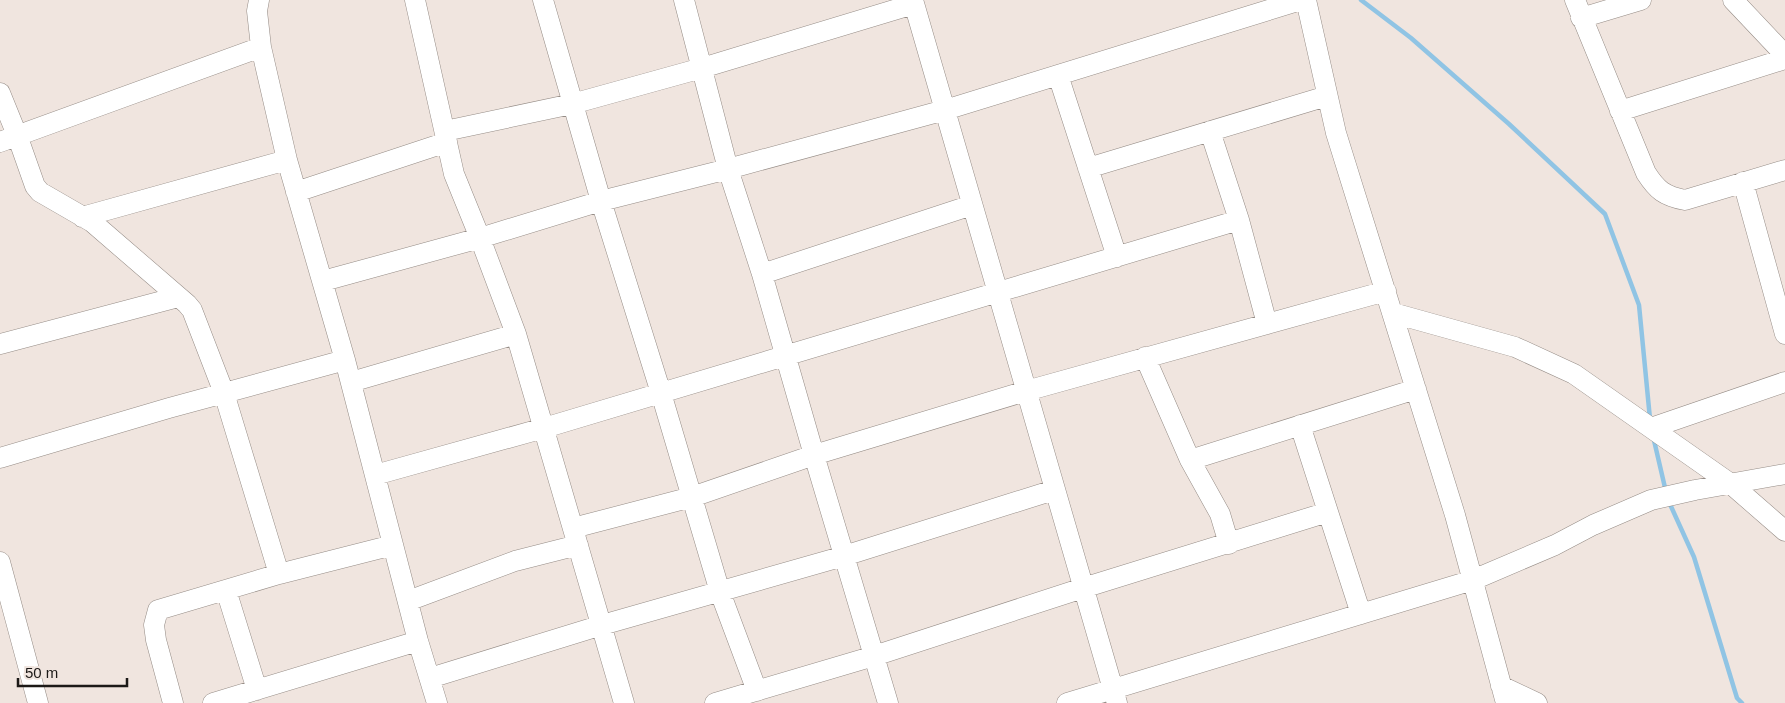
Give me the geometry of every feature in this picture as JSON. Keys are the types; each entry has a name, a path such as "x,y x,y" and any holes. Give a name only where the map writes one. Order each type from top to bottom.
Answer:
{"street":[{"path":"415,0 454,174 516,334 624,703"},
{"path":"543,0 601,201 720,592 757,690"},
{"path":"684,0 728,169 762,274 888,703"},
{"path":"323,281 480,238 601,201 728,169 945,110 1301,0"},
{"path":"1306,0 1336,133 1455,515 1504,695 1537,703"},
{"path":"1641,0 1578,9 1646,173 1661,192 1671,197 1685,200 1785,170"},
{"path":"1620,111 1785,57 1733,0"},
{"path":"296,192 446,136 702,68 913,2 1115,696"},
{"path":"256,4 261,47 287,160 345,360 418,641 437,703"},
{"path":"8,138 261,47"},
{"path":"1058,75 1117,257"},
{"path":"0,93 8,138 40,192 92,222 192,310 224,393 279,574"},
{"path":"1088,168 1327,96"},
{"path":"1210,131 1239,220 1267,324"},
{"path":"82,217 287,160"},
{"path":"1744,182 1779,288 1785,334"},
{"path":"762,274 972,205"},
{"path":"375,475 544,428 1239,220"},
{"path":"408,601 576,536 814,455 1026,391 1386,291"},
{"path":"0,344 178,297"},
{"path":"1393,312 1516,347 1574,374 1731,484 1785,531"},
{"path":"351,382 516,334"},
{"path":"1145,357 1190,460 1220,514 1229,544"},
{"path":"0,458 345,360"},
{"path":"1651,428 1785,382"},
{"path":"1190,460 1416,389"},
{"path":"1300,426 1361,614"},
{"path":"1067,703 1115,696 1361,614 1472,580 1556,545 1593,525 1651,500 1785,474"},
{"path":"430,678 602,625 844,556 1054,490"},
{"path":"715,703 874,656 1083,588 1328,512"},
{"path":"173,703 154,625 158,610 279,574 393,545"},
{"path":"0,562 7,613 38,703"},
{"path":"226,590 257,690"},
{"path":"213,703 418,641"}],"waterway":[{"path":"1361,0 1411,38 1509,124 1605,214 1639,305 1650,419"},
{"path":"1653,436 1666,492"},
{"path":"1669,502 1694,557 1737,698 1742,703"}]}
